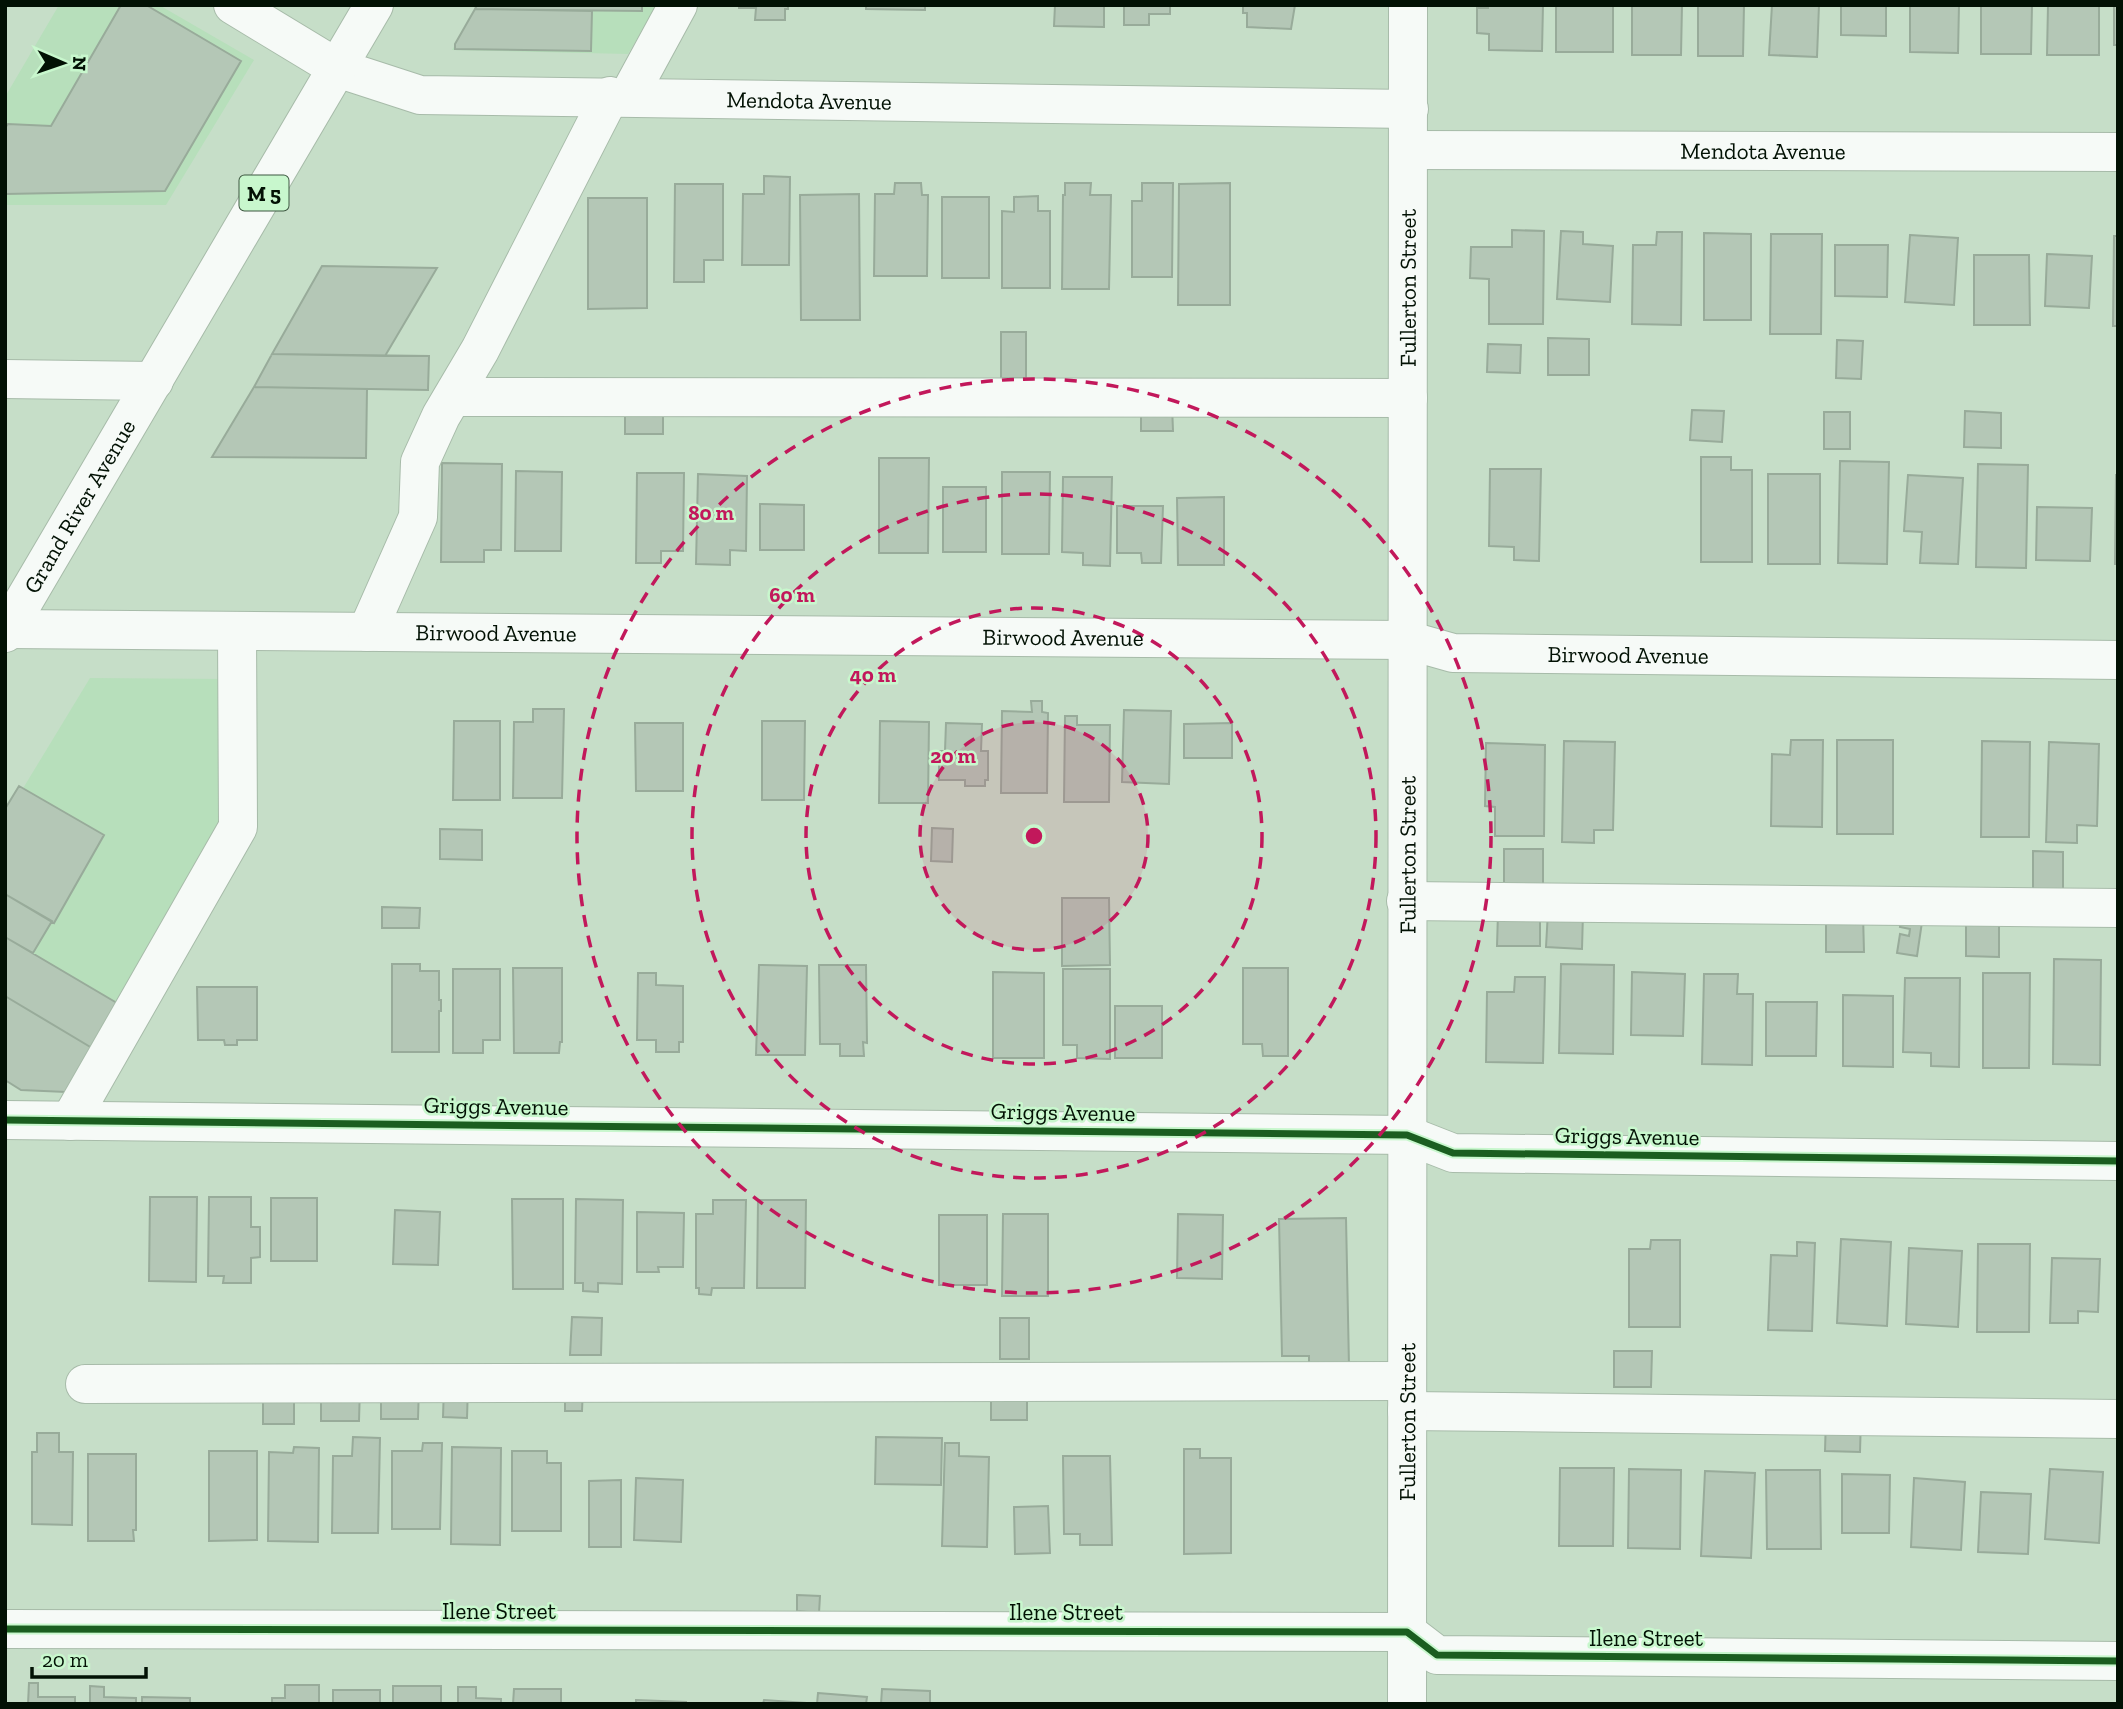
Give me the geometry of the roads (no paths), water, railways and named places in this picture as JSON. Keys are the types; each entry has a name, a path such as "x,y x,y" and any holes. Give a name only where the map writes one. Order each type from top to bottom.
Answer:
{"street":[{"name":"Mendota Avenue","path":"233,5 337,68 420,95 1409,109"},
{"name":"M 5","path":"154,380 374,5"},
{"path":"367,632 418,517 420,462 453,397 619,97 678,5"},
{"name":"Fullerton Street","path":"1407,1704 1408,5"},
{"name":"Mendota Avenue","path":"1408,150 2118,152"},
{"path":"5,379 154,380"},
{"name":"Grand River Avenue","path":"6,631 154,380"},
{"path":"453,397 1408,398"},
{"name":"Birwood Avenue","path":"6,631 1407,640 1453,653 2118,660"},
{"path":"70,1121 238,827 237,631"},
{"path":"1406,901 2118,908"},
{"name":"Griggs Avenue","path":"5,1121 1407,1135 1453,1153 2118,1161"},
{"path":"85,1384 1407,1396 2118,1419"},
{"name":"Ilene Street","path":"5,1629 1407,1632 1437,1656 2118,1661"}]}
